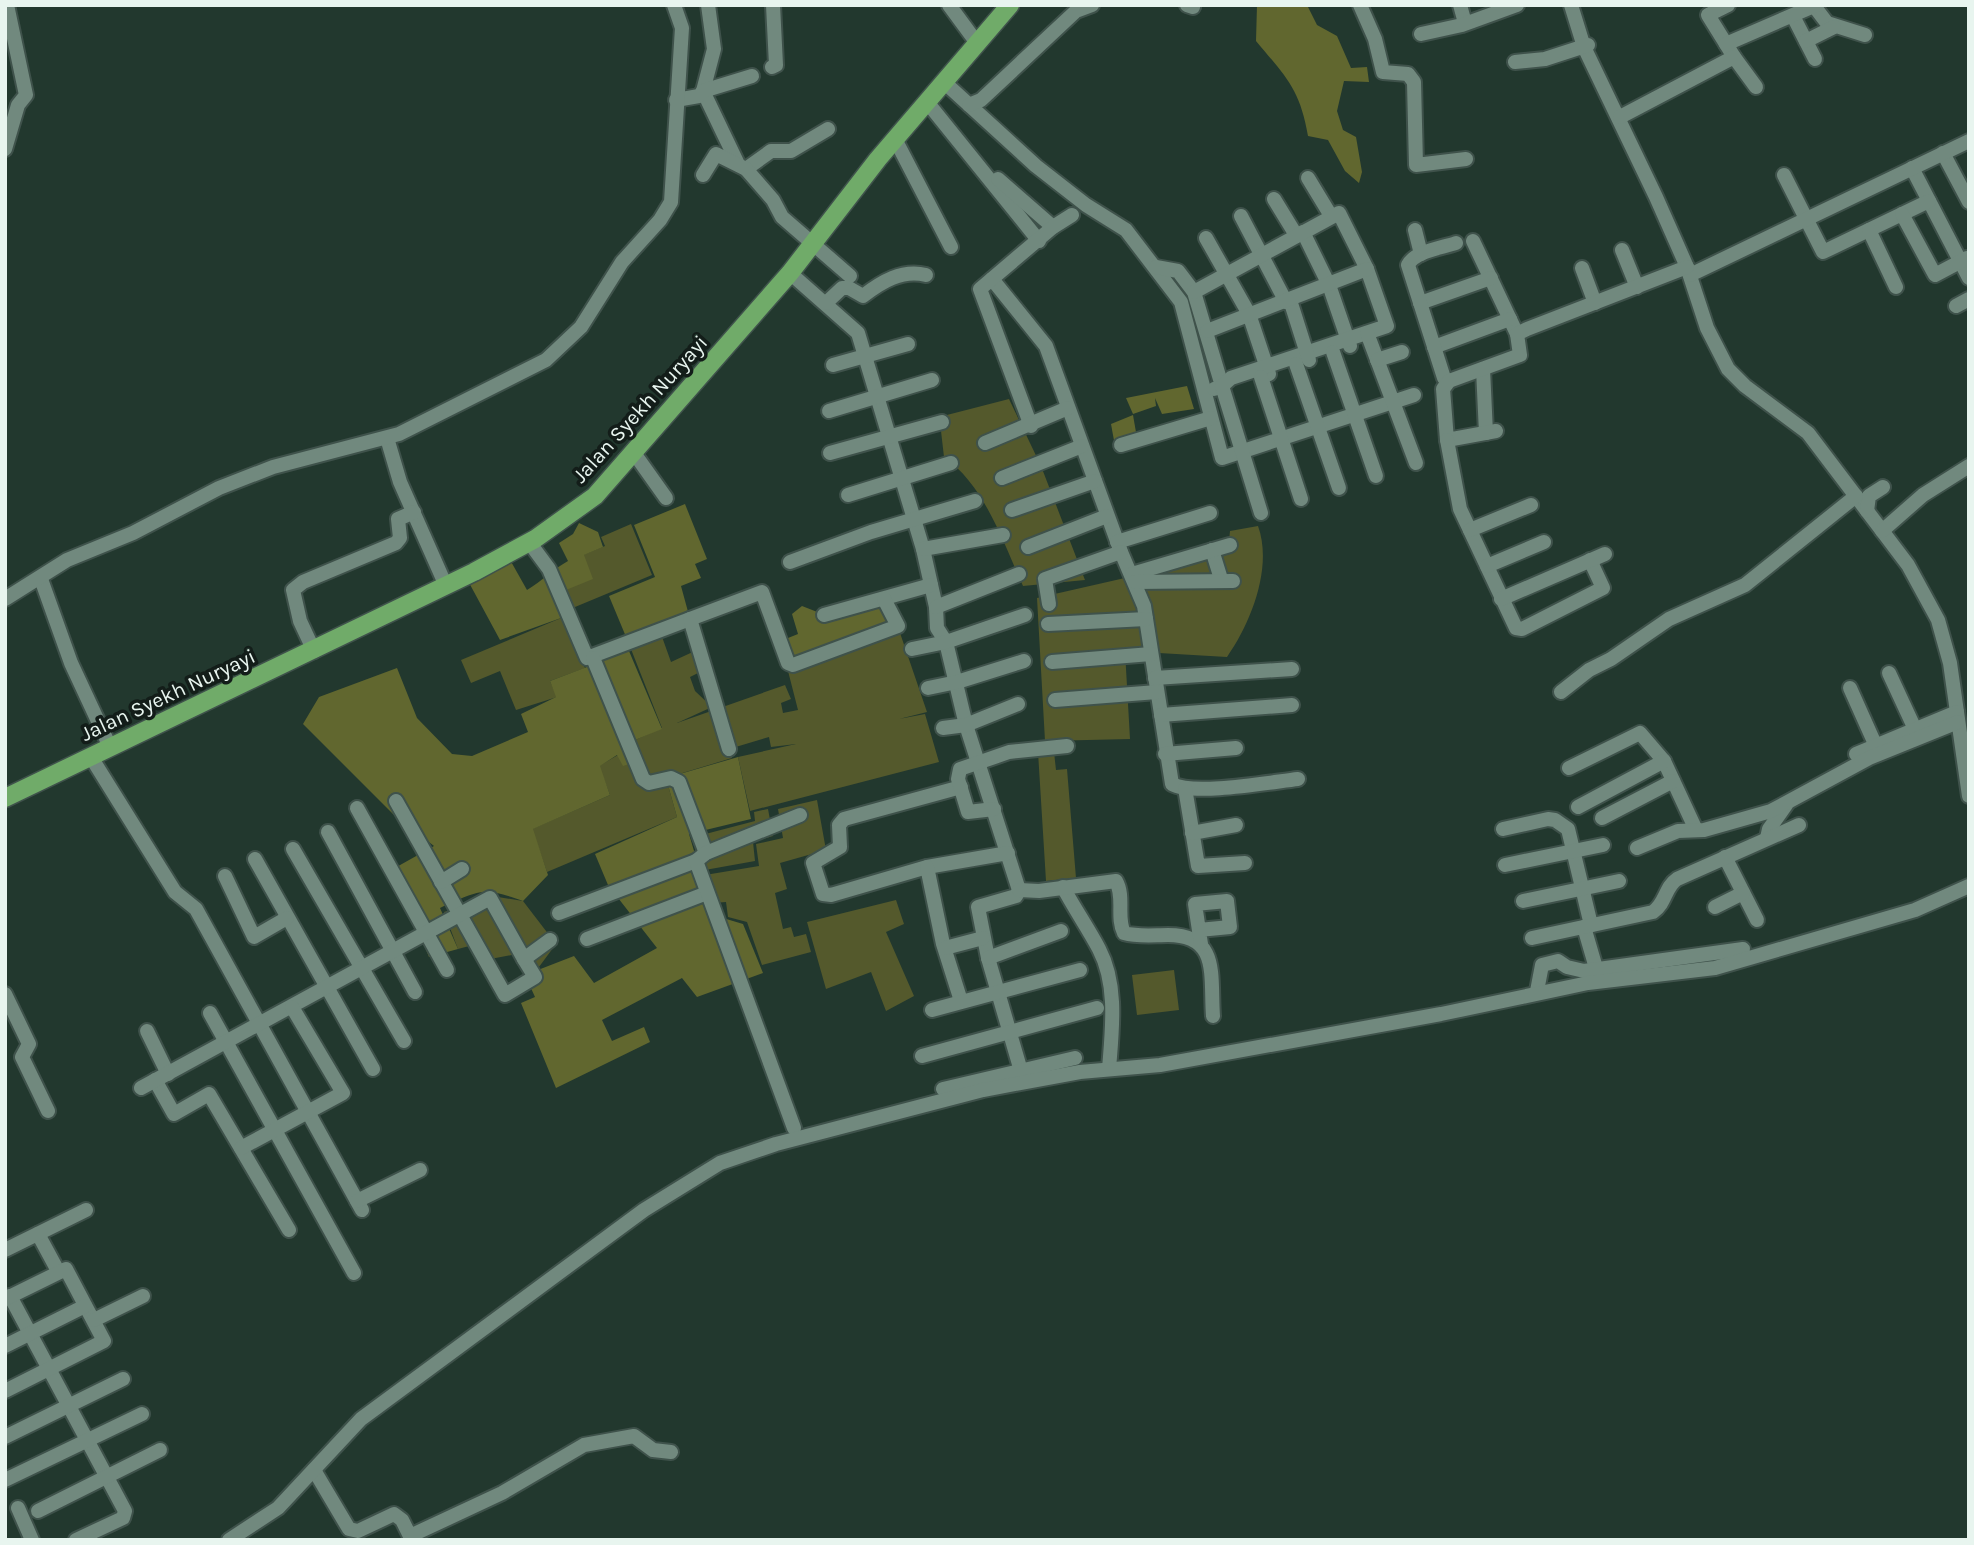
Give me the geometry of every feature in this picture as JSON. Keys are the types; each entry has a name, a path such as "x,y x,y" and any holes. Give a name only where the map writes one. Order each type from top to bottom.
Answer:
{"main road":[{"name":"Jalan Syekh Nuryayi","path":"5,798 446,586 528,542 596,496 790,273 895,139 1010,5"}],"street":[{"path":"5,149 18,105 26,96 7,5"},
{"path":"5,599 41,579 67,560 133,533 219,488 273,467 388,441 546,360 581,327 622,262 660,220 671,202 680,99 682,28 674,5"},
{"path":"680,99 699,96 712,64 714,49 708,5"},
{"path":"772,67 776,65 773,5"},
{"path":"949,5 978,43"},
{"path":"969,105 981,100 1067,18 1092,5"},
{"path":"1360,5 1375,39 1382,71 1408,74 1414,82 1416,165 1466,159"},
{"path":"1460,5 1465,23"},
{"path":"1421,34 1465,23 1517,5"},
{"path":"1571,5 1586,46 1689,271 1707,328 1728,369 1745,386 1808,433 1908,565 1941,627 1960,722 1969,796"},
{"path":"1728,5 1708,15 1756,87"},
{"path":"1726,44 1815,6 1827,23 1865,35"},
{"path":"1793,16 1815,59"},
{"path":"1806,41 1834,27"},
{"path":"1515,62 1545,59 1586,46"},
{"path":"1620,117 1734,57"},
{"path":"703,91 752,76"},
{"path":"944,82 1086,205 1126,230 1156,267 1181,302 1222,458 1414,395"},
{"path":"703,91 742,167 773,200 782,217 812,246 850,276"},
{"path":"928,102 1039,241"},
{"path":"742,167 771,151 791,151 828,129"},
{"path":"895,139 951,247"},
{"path":"1517,334 1637,287 1689,271 1806,219 1969,141"},
{"path":"1943,153 1969,202"},
{"path":"703,175 716,155 742,167"},
{"path":"970,155 1053,227"},
{"path":"1912,168 1964,259 1969,278"},
{"path":"1783,175 1823,252 1929,201"},
{"path":"1308,178 1331,216"},
{"path":"1274,199 1299,234 1329,285 1349,343"},
{"path":"1194,292 1339,213 1367,269 1387,326 1368,336 1266,373 1231,379 1225,385 1204,392"},
{"path":"1902,214 1935,275 1964,259"},
{"path":"1031,426 980,289 1053,227 1072,215"},
{"path":"1241,216 1288,301 1304,359 1317,428 1339,488"},
{"path":"1415,230 1421,254"},
{"path":"1869,230 1896,287"},
{"path":"1206,238 1249,314 1266,373 1280,440 1301,499"},
{"path":"1473,242 1517,334 1520,355 1449,381 1443,389 1447,440 1460,509 1512,624 1522,629 1603,588 1590,561"},
{"path":"1449,381 1444,379 1408,265 1411,259 1421,254 1456,243"},
{"path":"1622,250 1637,287"},
{"path":"1156,267 1178,271 1194,292 1225,385 1261,513"},
{"path":"1582,268 1595,303"},
{"path":"1207,331 1367,269"},
{"path":"826,303 842,288 865,294 883,282 903,275 915,272 926,275"},
{"path":"790,273 856,328 892,437 923,549 936,607 937,628 946,642 966,725 1019,890 1016,895 978,907 988,958 1021,1071"},
{"path":"1420,303 1491,278"},
{"path":"992,279 1046,346 1107,516 1133,578 1146,619 1171,784 1185,788 1232,787 1298,779"},
{"path":"1434,347 1510,319"},
{"path":"1368,336 1416,463"},
{"path":"1304,359 1333,352 1349,343"},
{"path":"833,365 908,344"},
{"path":"1333,352 1376,475"},
{"path":"1377,360 1402,352"},
{"path":"1447,440 1491,432 1483,369"},
{"path":"829,411 932,380"},
{"path":"985,443 1031,426 1068,408"},
{"path":"1121,444 1211,418"},
{"path":"830,453 942,422"},
{"path":"388,441 400,482 446,586"},
{"path":"1002,478 1082,446"},
{"path":"634,453 666,498"},
{"path":"848,495 901,476 951,463"},
{"path":"1882,531 1923,495 1969,466"},
{"path":"1012,510 1095,481"},
{"path":"1867,511 1869,496 1883,487"},
{"path":"1561,692 1589,670 1611,659 1669,619 1745,585 1856,496"},
{"path":"790,562 914,518 975,501"},
{"path":"1470,530 1531,505"},
{"path":"314,651 300,621 293,590 303,582 396,543 400,535 398,519 415,512"},
{"path":"1049,604 1045,579 1119,547 1210,513"},
{"path":"1028,547 1107,516"},
{"path":"923,549 1003,535"},
{"path":"528,542 553,575 587,658 593,658 762,592 788,663 793,665 898,626 884,599"},
{"path":"1487,566 1544,542"},
{"path":"1133,578 1230,545"},
{"path":"1133,578 1227,580 1212,550"},
{"path":"1501,599 1605,554"},
{"path":"936,607 1019,574"},
{"path":"41,579 71,663 110,747"},
{"path":"824,615 931,585"},
{"path":"912,649 946,642 1025,615"},
{"path":"691,619 729,749"},
{"path":"1048,624 1146,619"},
{"path":"1052,662 1150,654"},
{"path":"593,658 643,779 649,783 671,778 679,782 701,857 707,893 794,1128"},
{"path":"928,688 1024,662"},
{"path":"1055,700 1292,669"},
{"path":"1889,673 1914,727"},
{"path":"1850,688 1875,744"},
{"path":"943,728 966,725 1018,704"},
{"path":"1161,715 1292,705"},
{"path":"1856,754 1914,727 1960,722"},
{"path":"1637,848 1678,831 1730,824 1786,805 1869,758 1960,722"},
{"path":"1569,768 1636,733 1646,737 1664,761 1696,830"},
{"path":"994,809 970,814 958,771 1009,752 1067,746"},
{"path":"1165,754 1236,748"},
{"path":"91,757 175,892 196,909 359,1205 420,1170"},
{"path":"1578,807 1664,761"},
{"path":"1602,818 1673,781"},
{"path":"961,787 844,819 839,825 840,847 813,863 820,888 825,895 927,867 1009,853"},
{"path":"1185,788 1198,866 1245,863"},
{"path":"141,1088 260,1025 360,969 392,952 426,933 459,915 490,898 535,977 505,995 459,915 396,802"},
{"path":"1767,838 1769,829 1786,805"},
{"path":"357,808 447,970"},
{"path":"559,914 800,815"},
{"path":"1503,829 1555,820 1568,830 1575,851 1596,968"},
{"path":"1192,833 1237,825"},
{"path":"1532,938 1653,912 1661,906 1672,883 1799,825"},
{"path":"328,832 415,992"},
{"path":"1505,865 1603,845"},
{"path":"293,849 404,1041"},
{"path":"1725,857 1757,920"},
{"path":"255,859 325,989 373,1069"},
{"path":"927,867 945,948 961,1002"},
{"path":"441,882 462,869"},
{"path":"225,876 254,937 287,918"},
{"path":"1019,890 1039,891 1116,881 1121,894 1121,927 1124,933 1180,935 1196,939 1200,937 1209,955 1213,1016"},
{"path":"1523,901 1619,881"},
{"path":"229,1540 278,1508 361,1419 644,1210 720,1163 776,1144 983,1090 1109,1069 1160,1065 1422,1018 1537,991 1715,968 1916,910 1969,886"},
{"path":"1063,887 1100,950 1108,975 1112,1006 1109,1069"},
{"path":"587,939 707,893"},
{"path":"1715,907 1743,893"},
{"path":"988,958 1061,931"},
{"path":"945,948 983,938"},
{"path":"524,959 550,940"},
{"path":"1537,991 1542,965 1547,962 1558,961 1567,967 1584,971 1743,948"},
{"path":"932,1010 1080,970"},
{"path":"5,994 29,1044 22,1057 48,1111"},
{"path":"242,1148 343,1093 292,1007"},
{"path":"922,1056 1097,1008"},
{"path":"210,1013 354,1273"},
{"path":"146,1031 174,1114 209,1094 242,1148 276,1220 289,1230"},
{"path":"943,1088 1075,1058"},
{"path":"5,1250 86,1210"},
{"path":"38,1234 58,1271"},
{"path":"5,1391 50,1369 104,1341 68,1272 63,1268 8,1297 50,1369 67,1406 124,1507 124,1516 76,1540"},
{"path":"94,1320 143,1296"},
{"path":"5,1346 86,1306"},
{"path":"5,1437 123,1379"},
{"path":"5,1480 142,1414"},
{"path":"313,1470 352,1535 394,1514 414,1537 502,1493 584,1445 634,1436 653,1450 671,1452"},
{"path":"38,1511 160,1450"},
{"path":"18,1508 32,1540"}],"green space":[{"path":"1257,5 1307,5 1317,25 1337,36 1351,68 1367,67 1369,82 1344,81 1337,111 1343,130 1356,137 1362,172 1359,183 1345,171 1328,140 1308,136 1301,106 1290,84 1256,41"},
{"path":"1187,386 1194,409 1162,414 1155,398 1156,406 1133,414 1126,398"},
{"path":"1009,399 1041,466 1085,580 1023,586 982,499 971,483 944,457 941,431 946,426 943,416"},
{"path":"1133,415 1137,438 1115,446 1111,424"},
{"path":"685,504 707,559 695,564 701,578 681,586 690,619 629,644 609,596 655,577 634,525"},
{"path":"579,523 598,532 603,547 584,555 593,579 556,594 561,618 500,640 467,579 509,558 527,590 568,561 559,543 573,534"},
{"path":"631,524 652,575 563,612 556,594 583,555 605,546 601,537"},
{"path":"1258,526 1263,559 1257,594 1244,628 1227,657 1125,651 1130,739 1045,741 1037,598 1160,570 1229,541 1230,531"},
{"path":"882,602 897,624 790,662 783,640 798,634 792,614 802,606 825,615"},
{"path":"561,618 585,668 550,681 557,697 516,710 500,671 471,683 461,660"},
{"path":"899,630 927,712 899,719 925,714 939,762 750,811 738,757 796,744 771,747 769,737 729,749 732,758 666,778 677,817 547,872 532,829 610,795 599,766 618,755 641,760 635,740 662,728 629,644 661,634 671,662 697,650 704,670 690,677 695,691 712,707 677,723 785,685 791,699 781,703 783,713 798,710 788,671"},
{"path":"629,651 662,729 635,740 641,760 623,766 617,755 600,766 610,795 533,829 548,875 523,901 498,893 480,892 440,908 458,949 429,957 393,869 434,846 393,814 303,724 319,697 397,668 417,718 452,754 472,756 528,732 521,714 556,697 550,681"},
{"path":"1038,752 1054,752 1056,770 1067,769 1076,878 1046,881"},
{"path":"738,757 751,819 689,834 713,915 743,924 763,973 697,997 682,978 602,1020 612,1041 644,1027 650,1042 556,1088 521,1003 535,997 525,975 574,956 594,983 657,948 608,885 595,854 677,817 666,778"},
{"path":"817,800 826,850 780,863 787,889 775,893 783,929 791,927 794,937 806,934 811,952 762,965 747,922 728,917 726,902 712,903 705,875 759,866 756,844 783,838 778,809"},
{"path":"768,809 773,836 753,842 755,861 705,870 694,837 755,821 754,812"},
{"path":"492,896 523,901 556,944 536,971 522,953 480,961 473,945 458,949 444,912"},
{"path":"896,900 904,924 886,932 914,996 886,1011 871,972 826,989 807,922"},
{"path":"1174,970 1179,1010 1137,1015 1132,975"}]}
